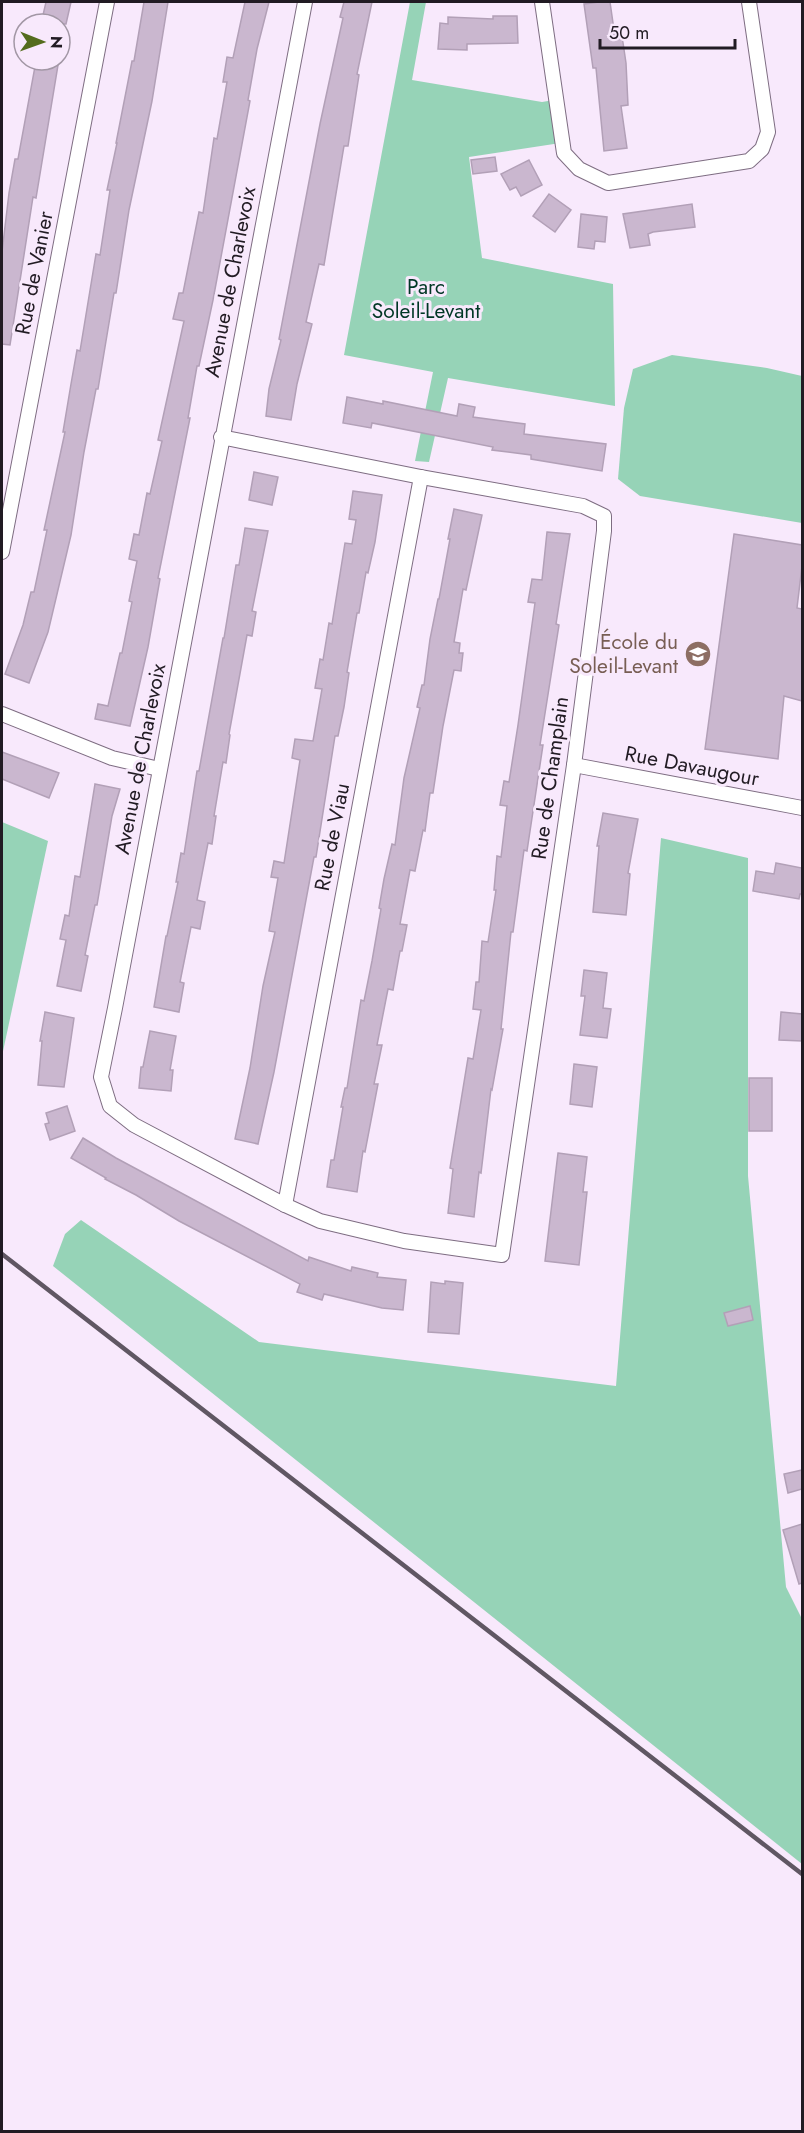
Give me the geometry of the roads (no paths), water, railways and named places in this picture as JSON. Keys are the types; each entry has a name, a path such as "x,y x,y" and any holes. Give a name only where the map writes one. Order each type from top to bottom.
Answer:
{"street":[{"name":"Rue de Vanier","path":"2,552 107,2"},
{"name":"Avenue de Charlevoix","path":"305,2 101,1077 110,1106 134,1125 285,1205 320,1221 404,1241 502,1255"},
{"path":"542,2 564,153 579,169 608,183 749,161 762,148 768,132 749,2"},
{"name":"Rue de Champlain","path":"221,437 421,477 583,506 604,516 574,765 502,1255"},
{"name":"Rue de Viau","path":"285,1205 421,477"},
{"path":"2,714 112,758 159,769"},
{"name":"Rue Davaugour","path":"574,765 802,808"}],"railway":[{"path":"2,1254 802,1874"}],"place":[{"name":"École du Soleil-Levant","path":"698,654"}],"park label":[{"name":"Parc Soleil-Levant","path":"426,299"}]}
